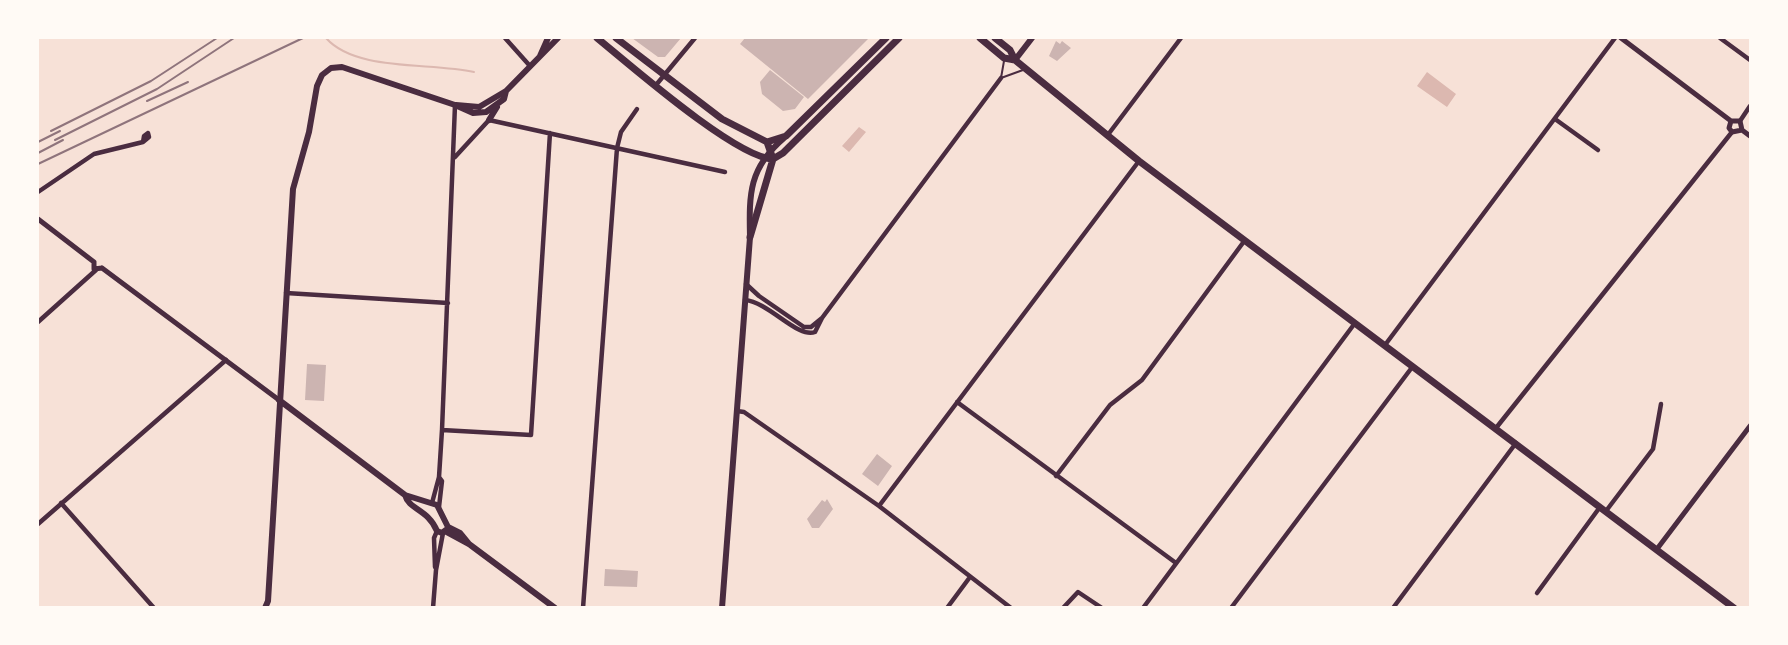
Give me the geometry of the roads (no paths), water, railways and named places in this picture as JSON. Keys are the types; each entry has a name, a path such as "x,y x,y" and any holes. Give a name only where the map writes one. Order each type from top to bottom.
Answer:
{"main road":[{"path":"540,57 548,38"},
{"path":"489,120 506,92 558,38"},
{"path":"597,38 700,120 764,157 773,159 783,153"},
{"path":"616,38 731,125 769,146 773,159 750,237"},
{"path":"722,608 750,237 752,180 769,146 786,136 886,38"},
{"path":"770,172 783,153 899,38"},
{"path":"980,38 1004,58 1014,60 1026,69 1138,161 1734,608"},
{"path":"995,38 1010,50 1014,60"},
{"path":"1014,60 1032,38"},
{"path":"267,604 293,189 309,132 317,86 322,75 331,68 349,68 455,105 463,110 480,113 492,110 498,104"},
{"path":"455,105 479,107 506,92"},
{"path":"279,400 405,495 439,507 443,530"},
{"path":"405,495 406,501 426,513 443,530 460,533 469,544 555,608"},
{"path":"426,513 430,504"}],"street":[{"path":"505,38 530,66"},
{"path":"656,86 695,38"},
{"path":"1107,136 1180,38"},
{"path":"1385,345 1615,38"},
{"path":"1621,38 1731,122 1740,121"},
{"path":"1720,38 1750,60"},
{"path":"745,297 760,303 806,334 815,332 822,318 1001,78"},
{"path":"430,504 439,477 442,430 455,156 453,147 455,105"},
{"path":"1750,106 1740,121 1742,130 1750,136"},
{"path":"583,608 617,148 621,132 637,109"},
{"path":"1555,118 1598,150"},
{"path":"455,156 489,120 725,172"},
{"path":"1731,122 1729,126 1732,132"},
{"path":"1732,132 1742,130"},
{"path":"1496,428 1732,132"},
{"path":"442,430 531,435 550,133"},
{"path":"38,192 94,154 143,142"},
{"path":"879,506 1138,161"},
{"path":"38,219 94,262 102,262 99,269 38,322"},
{"path":"1056,476 1110,405 1142,380 1245,240"},
{"path":"99,269 279,400"},
{"path":"746,283 759,296 804,327 811,327 822,318"},
{"path":"286,294 448,303"},
{"path":"745,297 759,296"},
{"path":"1143,608 1355,323"},
{"path":"38,524 226,360"},
{"path":"1231,608 1413,366"},
{"path":"957,402 1176,563"},
{"path":"1537,592 1653,449 1661,404"},
{"path":"737,411 744,412 879,506 1011,608"},
{"path":"1657,549 1750,426"},
{"path":"1394,608 1516,443"},
{"path":"439,477 442,481 439,507"},
{"path":"61,503 154,608"},
{"path":"433,608 436,570 434,538 443,530"},
{"path":"947,608 970,577"},
{"path":"1063,608 1074,594 1083,594 1102,608"}],"lane":[{"path":"1004,58 1001,78 1026,69"}],"waterway":[{"path":"326,38 339,49 375,61 474,72"}],"railway":[{"path":"51,131 151,81 217,38"},
{"path":"55,140 157,89 234,38"},
{"path":"38,164 303,38"},
{"path":"147,101 188,82"},
{"path":"38,142 60,131"},
{"path":"38,153 63,140"}]}
